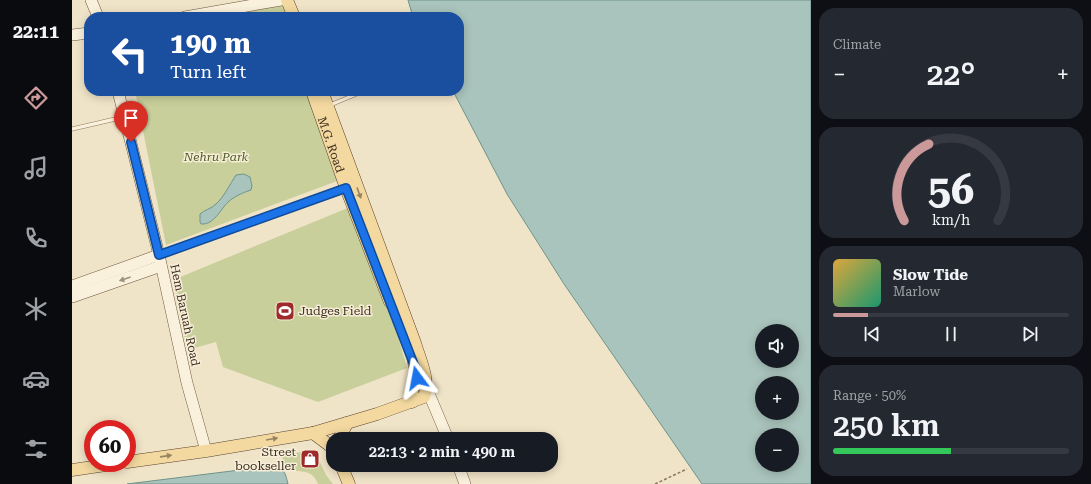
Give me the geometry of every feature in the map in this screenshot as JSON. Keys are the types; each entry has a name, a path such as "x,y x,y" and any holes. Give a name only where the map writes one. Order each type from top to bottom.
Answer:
{"main road":[{"path":"281,0 285,12"},
{"path":"288,0 292,12"},
{"name":"M.G. Road","path":"314,96 346,188 416,370 417,378"},
{"path":"136,461 206,451 313,433 424,397 427,389 425,376 415,343 324,96"},
{"path":"412,402 412,391 417,378"},
{"path":"342,432 347,423"},
{"path":"313,433 326,443"},
{"path":"72,470 84,468"},
{"path":"344,472 349,484"}],"street":[{"path":"91,0 96,12"},
{"path":"213,12 281,0"},
{"path":"72,35 84,34"},
{"name":"Hem Baruah Road","path":"119,96 159,255 187,383 206,451"},
{"path":"72,286 159,255"},
{"path":"72,297 161,266"},
{"path":"417,378 427,389 445,432"},
{"path":"461,472 465,484"}],"lane":[{"path":"327,106 352,96"},
{"path":"72,129 125,117"},
{"path":"159,255 346,188"}],"path":[{"path":"655,484 687,469"}],"green space":[{"path":"280,0 285,12 217,12"},
{"name":"Nehru Park","path":"136,96 317,96 348,177 166,245"},
{"name":"Judges Field","path":"355,205 382,281 407,368 318,402 223,367 216,342 187,350 173,280"},
{"path":"300,452 318,458 326,475 333,484 318,484 316,479 309,473 286,471 282,457"}],"water":[{"path":"408,0 811,0 811,484 702,484 564,284 507,194 456,96 464,96 464,12 412,12"},
{"path":"244,174 250,177 252,186 251,190 233,198 213,220 206,224 201,224 200,214 214,206 219,201 236,175"},
{"path":"272,466 280,468 284,472 288,484 127,484"}],"place":[{"name":"Judges Field","path":"285,311"},
{"name":"Street bookseller","path":"310,459"}],"route":[{"path":"131,142 159,255 346,188 416,370 417,378"}]}
